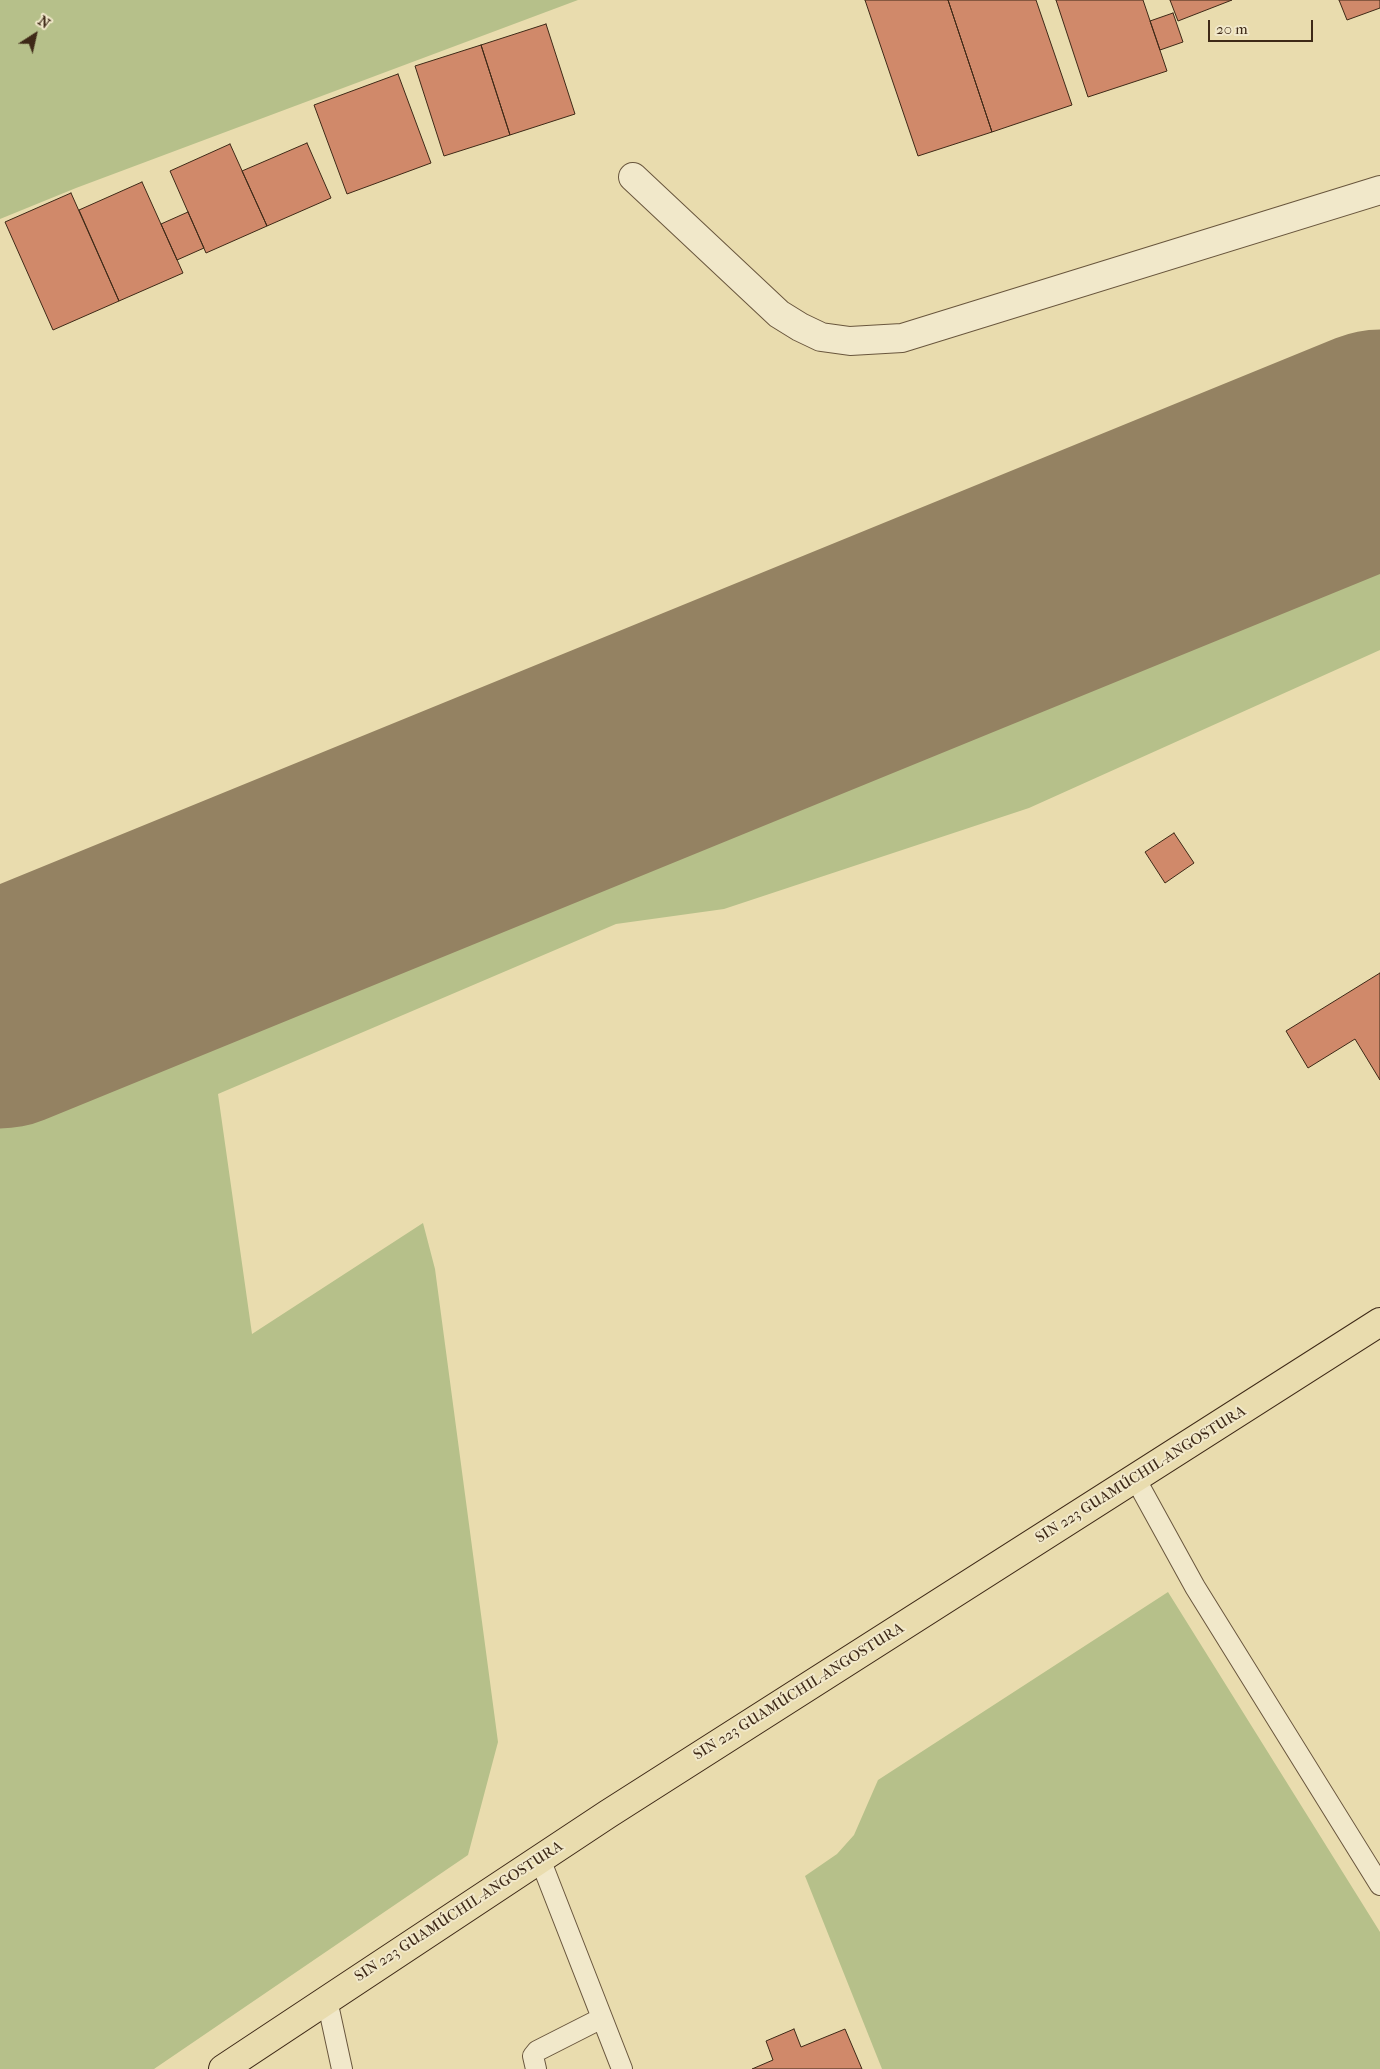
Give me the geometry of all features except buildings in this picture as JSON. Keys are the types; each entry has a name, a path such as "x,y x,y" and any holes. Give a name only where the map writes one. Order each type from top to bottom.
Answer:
{"main road":[{"name":"SIN 223 GUAMÚCHIL-ANGOSTURA","path":"223,2069 625,1803 1380,1322"}],"street":[{"path":"633,177 780,314 800,327 821,337 850,341 902,338 1380,190"}],"lane":[{"path":"1135,1478 1195,1587 1380,1885"},
{"path":"540,1859 622,2069"},
{"path":"327,2000 342,2069"},
{"path":"536,2069 533,2056 537,2051 602,2018"}],"green space":[{"path":"0,0 578,0 76,188 0,219"},
{"path":"1380,493 1380,650 1029,808 724,909 616,924 218,1094 252,1334 423,1223 435,1269 498,1742 468,1855 154,2069 0,2069 0,1060"},
{"path":"1168,1592 1380,1932 1380,2069 882,2069 805,1876 837,1854 854,1835 878,1780"}],"runway":[{"path":"0,1011 1380,447"}]}
